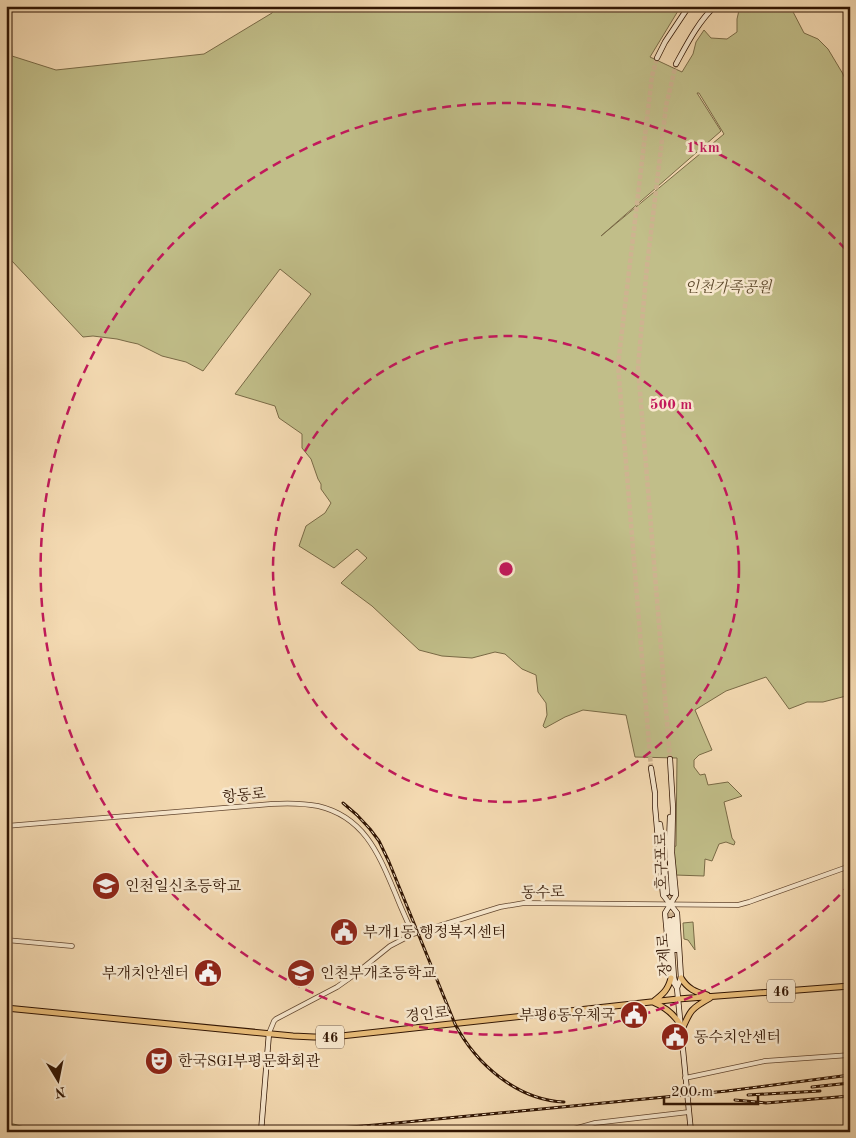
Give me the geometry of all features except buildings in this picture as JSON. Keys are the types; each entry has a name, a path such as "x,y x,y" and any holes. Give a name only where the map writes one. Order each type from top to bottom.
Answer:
{"main road":[{"path":"657,58 665,42 689,6"},
{"path":"676,64 713,6"},
{"name":"호구포로","path":"655,793 654,806 663,895 670,904 676,895 672,853 674,808 670,759"},
{"name":"호구포로","path":"651,768 669,893 672,792"},
{"path":"652,1002 668,988 671,978 665,913 670,904 677,913 681,978 677,988"},
{"name":"장제로","path":"672,919 679,978 677,988 691,1132"},
{"path":"671,978 677,988"},
{"path":"681,978 687,986 697,992 713,997"},
{"name":"경인로","path":"6,1008 314,1037 338,1037 652,1002 850,986"},
{"path":"681,1032 691,1010 713,997"},
{"path":"652,1002 663,1006 675,1016 680,1024"},
{"path":"261,1132 269,1033"}],"street":[{"name":"항동로","path":"6,826 271,804 294,803 316,806 331,810 346,818 367,837 381,859 413,934"},
{"name":"동수로","path":"269,1033 276,1019 337,987 390,946 413,934 500,906 524,903 738,905 850,866"},
{"path":"6,940 72,946"},
{"path":"685,1078 765,1061 850,1055"},
{"path":"563,1132 595,1123 689,1112"}],"green space":[{"name":"인천가족공원","path":"6,6 10,6 12,56 56,70 204,54 272,13 276,6 681,6 650,57 682,72 693,54 696,42 704,30 711,38 727,39 737,32 740,6 790,6 804,33 818,39 828,49 843,74 850,91 850,147 845,143 850,150 850,695 823,702 807,702 789,709 766,677 726,691 695,710 712,750 699,755 694,760 694,767 700,775 705,774 708,785 728,782 742,796 724,802 732,838 735,842 734,845 726,842 719,844 712,861 705,859 704,876 675,875 677,758 635,757 626,715 583,710 545,728 543,726 547,715 546,703 538,692 536,675 522,669 505,654 495,652 472,658 442,656 419,650 372,606 341,583 367,558 357,549 334,568 299,546 306,526 325,513 331,503 321,489 321,484 311,459 302,448 302,434 279,418 275,406 235,394 311,294 280,269 203,371 186,362 162,356 138,344 117,339 93,336 83,337 12,261 6,260","holes":["697,93 699,93 724,134 601,236 721,131"]},
{"path":"693,922 695,950 688,940 684,939 683,923"},
{"path":"6,1122 43,1132 6,1132"}],"tunnel":[{"path":"651,768 618,365 652,76 657,58"},
{"path":"670,759 638,367 647,266 666,106 676,64"},
{"path":"667,893 670,920"},
{"path":"672,893 674,919"}],"railway":[{"path":"343,803 357,815 379,841 455,1024 474,1053 486,1066 514,1087 530,1095 564,1102"},
{"path":"291,1132 727,1091 850,1075"},
{"path":"812,1087 850,1083"},
{"path":"748,1095 820,1091"},
{"path":"735,1100 766,1103 850,1096"},
{"path":"387,1132 407,1128"}],"place":[{"name":"인천일신초등학교","path":"106,886"},
{"name":"부개1동 행정복지센터","path":"344,932"},
{"name":"부개치안센터","path":"208,973"},
{"name":"인천부개초등학교","path":"301,973"},
{"name":"부평6동우체국","path":"634,1015"},
{"name":"동수치안센터","path":"675,1037"},
{"name":"한국SGI부평문화회관","path":"159,1061"}]}
